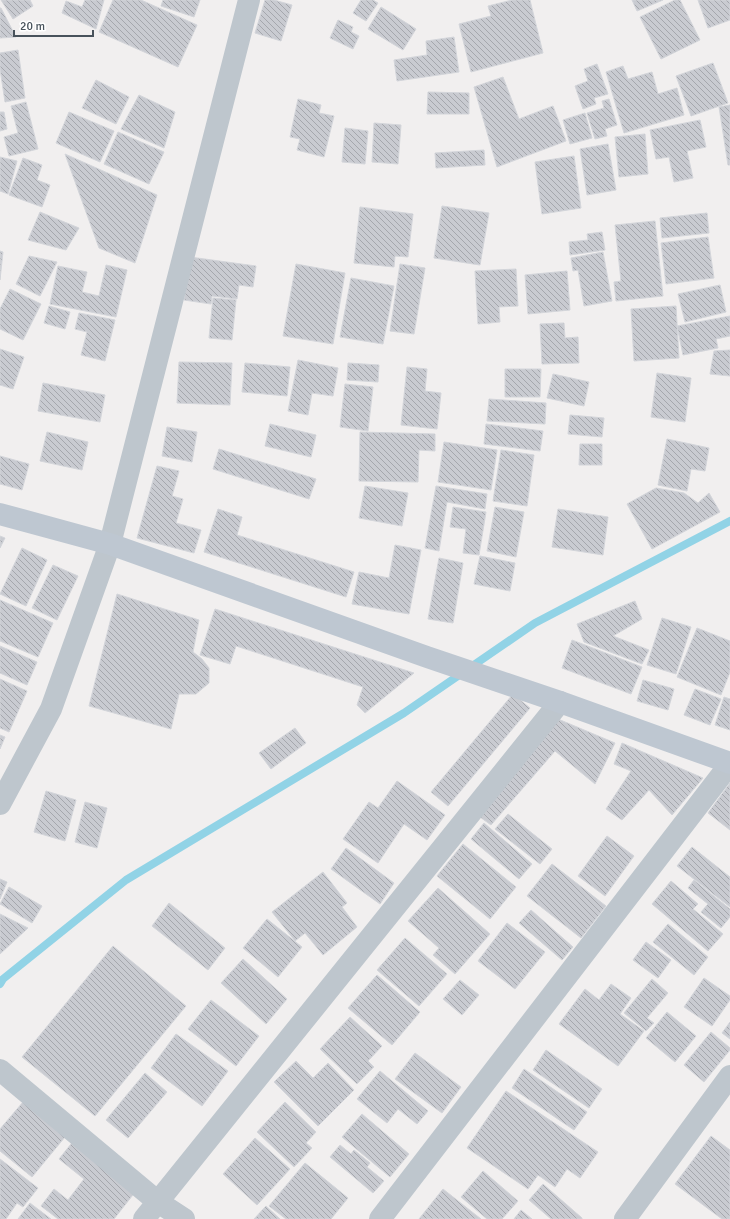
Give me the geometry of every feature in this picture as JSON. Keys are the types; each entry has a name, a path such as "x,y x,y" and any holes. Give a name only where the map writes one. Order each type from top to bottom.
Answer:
{"street":[{"path":"0,804 51,709 110,544 249,0"},
{"path":"0,514 110,544 427,657 560,702 730,764 380,1219"},
{"path":"144,1219 560,702"},
{"path":"0,1070 158,1202 184,1219"},
{"path":"625,1219 730,1076"}],"building":[{"path":"1,0 30,0 33,6 13,19"},
{"path":"85,0 104,0 96,29 62,13 66,1 82,7"},
{"path":"113,0 141,0 197,25 178,67 99,32"},
{"path":"163,0 200,0 194,17 161,6"},
{"path":"265,0 274,0 292,5 281,41 255,33"},
{"path":"361,0 373,0 378,3 366,21 353,13"},
{"path":"512,0 530,0 543,53 471,72 459,24 491,16 488,6"},
{"path":"632,0 663,0 637,11"},
{"path":"675,0 680,0 700,40 661,59 640,17"},
{"path":"698,0 730,0 730,20 708,28"},
{"path":"381,7 416,29 403,50 368,29"},
{"path":"1,8 16,37 0,38"},
{"path":"338,20 353,27 351,32 359,36 353,49 330,38"},
{"path":"454,37 459,72 397,81 394,60 427,55 426,41"},
{"path":"18,50 25,98 5,102 0,69 0,53"},
{"path":"713,63 728,103 691,116 676,76"},
{"path":"597,64 608,94 594,98 596,104 583,109 575,86 588,81 584,69"},
{"path":"623,66 628,79 652,72 658,94 677,88 684,115 624,133 606,72"},
{"path":"503,77 519,119 553,106 566,141 497,167 474,87"},
{"path":"96,80 129,97 116,124 82,108"},
{"path":"428,92 469,93 469,114 427,114"},
{"path":"139,95 175,112 164,148 121,129"},
{"path":"298,99 321,105 319,113 334,116 324,157 297,150 300,139 290,137"},
{"path":"609,99 617,125 605,129 607,136 595,139 587,113 604,108 602,101"},
{"path":"26,102 38,149 9,156 4,137 18,133 11,106"},
{"path":"730,105 730,165 728,165 719,107"},
{"path":"0,112 4,112 7,129 0,131"},
{"path":"69,112 114,131 100,162 56,143"},
{"path":"585,113 592,138 570,144 563,120"},
{"path":"700,120 706,147 687,151 693,178 674,182 669,157 656,159 650,130"},
{"path":"374,123 401,125 398,164 372,162"},
{"path":"345,128 368,131 365,164 342,162"},
{"path":"118,132 164,152 149,184 104,164"},
{"path":"645,134 648,174 619,177 615,137"},
{"path":"608,144 616,190 587,195 580,149"},
{"path":"484,150 485,165 436,168 435,153"},
{"path":"65,154 157,195 135,263 99,248"},
{"path":"574,156 581,208 542,214 535,162"},
{"path":"0,157 17,161 8,194 0,191"},
{"path":"23,158 42,165 37,180 50,185 42,207 9,195"},
{"path":"442,206 489,213 480,265 434,258"},
{"path":"360,207 413,214 408,257 395,256 394,267 354,263"},
{"path":"40,212 79,228 66,250 28,240"},
{"path":"707,213 709,233 662,238 660,218"},
{"path":"655,221 663,296 616,301 614,282 621,281 615,225"},
{"path":"602,232 605,250 570,255 569,242 588,240 587,234"},
{"path":"708,237 714,278 666,284 661,243"},
{"path":"0,251 3,252 0,280"},
{"path":"603,252 612,301 584,306 578,270 573,271 571,258"},
{"path":"29,256 57,262 40,296 16,284"},
{"path":"190,257 256,266 253,287 239,285 237,299 212,296 211,304 184,300"},
{"path":"296,264 345,273 333,344 283,336"},
{"path":"400,264 425,268 414,334 390,331"},
{"path":"106,265 127,270 116,317 50,304 58,266 87,272 82,292 99,296"},
{"path":"516,269 518,306 499,307 500,322 478,324 475,271"},
{"path":"567,271 570,310 528,314 525,275"},
{"path":"351,278 394,286 383,344 340,337"},
{"path":"720,285 726,312 685,322 678,294"},
{"path":"10,289 41,304 23,340 0,329 0,309"},
{"path":"213,298 236,300 232,340 209,338"},
{"path":"49,306 70,312 65,329 44,323"},
{"path":"676,306 679,358 634,361 631,309"},
{"path":"79,313 115,320 105,361 81,355 87,332 75,329"},
{"path":"730,316 730,336 716,339 718,348 683,355 677,326"},
{"path":"564,323 565,338 578,337 579,363 542,364 540,324"},
{"path":"0,349 24,357 13,389 0,385"},
{"path":"730,350 730,376 710,374 714,351"},
{"path":"298,360 338,368 333,396 312,393 308,415 288,411"},
{"path":"179,362 232,363 230,405 177,403"},
{"path":"245,363 290,367 287,396 242,392"},
{"path":"348,363 379,365 378,382 347,380"},
{"path":"407,367 427,369 425,391 441,393 437,429 401,425"},
{"path":"505,369 541,369 540,397 505,397"},
{"path":"657,373 691,378 685,422 651,417"},
{"path":"553,374 589,382 584,406 547,398"},
{"path":"43,383 105,395 100,422 38,411"},
{"path":"345,384 373,387 368,431 340,427"},
{"path":"489,399 546,403 545,424 487,421"},
{"path":"570,415 604,418 602,437 568,434"},
{"path":"270,424 316,435 311,457 265,446"},
{"path":"486,424 543,431 540,451 484,444"},
{"path":"167,427 197,432 192,462 162,456"},
{"path":"47,432 88,442 82,470 40,461"},
{"path":"360,432 435,434 435,451 419,450 418,482 359,481"},
{"path":"667,439 709,448 705,471 691,469 687,491 658,485"},
{"path":"444,442 497,450 491,490 438,482"},
{"path":"580,444 602,444 602,465 579,465"},
{"path":"219,449 316,479 309,499 213,469"},
{"path":"501,450 534,455 527,506 493,501"},
{"path":"0,456 29,464 22,490 0,484"},
{"path":"157,466 179,471 172,496 183,499 176,523 201,530 194,553 137,538"},
{"path":"365,486 408,493 402,526 359,518"},
{"path":"436,486 487,494 485,509 447,502 439,551 425,548"},
{"path":"656,488 684,493 698,503 709,493 720,512 652,549 627,504"},
{"path":"453,507 486,512 479,555 463,553 466,529 450,527"},
{"path":"495,507 524,512 516,557 487,551"},
{"path":"218,509 242,517 237,535 354,572 346,597 204,552"},
{"path":"558,509 608,517 603,555 552,547"},
{"path":"0,536 5,538 0,548"},
{"path":"395,545 421,550 409,614 352,604 359,572 389,578"},
{"path":"22,548 47,560 26,606 0,594"},
{"path":"480,556 515,563 510,591 474,584"},
{"path":"439,558 463,563 453,623 428,619"},
{"path":"53,565 78,576 57,620 32,608"},
{"path":"117,594 199,620 193,652 202,659 209,668 209,683 196,694 179,694 171,729 89,706"},
{"path":"0,600 53,623 38,657 0,641"},
{"path":"635,601 642,619 613,636 649,650 642,664 584,642 577,624"},
{"path":"215,609 414,673 365,713 357,705 363,687 236,646 230,664 200,655"},
{"path":"662,618 691,627 676,674 647,665"},
{"path":"697,628 730,641 730,672 721,695 677,677"},
{"path":"572,640 642,667 631,694 562,668"},
{"path":"0,646 37,662 27,685 0,673"},
{"path":"0,679 27,691 9,732 0,728"},
{"path":"643,680 674,689 668,710 637,701"},
{"path":"695,689 721,699 710,725 684,715"},
{"path":"513,694 530,708 448,806 431,792"},
{"path":"724,697 730,699 730,730 715,725"},
{"path":"558,719 615,743 595,784 555,751 491,825 480,817"},
{"path":"295,728 306,743 271,769 259,753"},
{"path":"0,735 5,737 0,749"},
{"path":"622,743 703,778 672,815 649,790 622,820 606,809 631,771 614,764"},
{"path":"397,781 445,815 427,840 404,824 378,863 343,839 369,802 378,808"},
{"path":"730,783 730,830 708,813"},
{"path":"46,791 76,800 65,841 34,832"},
{"path":"85,802 107,808 97,848 75,842"},
{"path":"508,814 552,849 540,864 495,829"},
{"path":"484,823 532,864 519,879 471,839"},
{"path":"607,836 634,856 605,896 578,876"},
{"path":"463,844 516,887 490,919 437,876"},
{"path":"692,847 730,877 730,907 677,866"},
{"path":"346,848 394,883 380,904 331,869"},
{"path":"552,864 606,906 581,938 527,896"},
{"path":"323,872 347,903 342,907 357,927 323,955 305,933 295,941 272,912"},
{"path":"0,879 7,882 0,899"},
{"path":"694,880 730,909 730,917 721,928 701,912 708,904 688,888"},
{"path":"671,881 698,904 693,909 723,934 708,951 652,904"},
{"path":"9,887 42,906 32,923 0,904"},
{"path":"438,888 490,934 455,974 433,955 439,948 408,921"},
{"path":"169,903 225,948 208,970 152,926"},
{"path":"531,910 573,947 562,960 519,923"},
{"path":"0,914 28,928 0,954"},
{"path":"267,919 302,947 278,977 243,948"},
{"path":"507,923 545,952 515,989 478,961"},
{"path":"668,924 708,957 694,975 653,942"},
{"path":"405,938 447,974 419,1006 377,970"},
{"path":"646,942 671,960 658,978 633,960"},
{"path":"113,946 186,1006 95,1116 22,1057"},
{"path":"243,959 287,999 266,1024 221,983"},
{"path":"377,975 420,1012 392,1045 348,1008"},
{"path":"704,978 730,996 730,1000 712,1026 684,1007"},
{"path":"652,979 668,993 647,1018 654,1023 646,1031 624,1013"},
{"path":"460,980 479,995 462,1015 443,999"},
{"path":"611,984 631,998 620,1014 644,1031 618,1066 559,1024 585,989 599,1000"},
{"path":"211,1000 259,1036 236,1066 188,1029"},
{"path":"667,1012 696,1036 675,1062 646,1038"},
{"path":"350,1017 382,1046 368,1061 374,1067 357,1084 320,1049"},
{"path":"730,1022 730,1039 722,1033"},
{"path":"711,1032 730,1048 730,1050 704,1082 684,1065"},
{"path":"176,1034 228,1071 202,1106 151,1068"},
{"path":"546,1050 602,1089 589,1108 533,1070"},
{"path":"415,1053 461,1087 442,1113 395,1079"},
{"path":"296,1061 313,1078 328,1063 354,1090 318,1126 274,1082"},
{"path":"524,1069 587,1112 574,1130 512,1088"},
{"path":"380,1071 428,1111 417,1124 398,1109 387,1123 357,1099"},
{"path":"145,1073 167,1092 128,1138 106,1120"},
{"path":"506,1091 598,1152 580,1178 567,1169 555,1187 538,1175 528,1189 467,1148"},
{"path":"23,1102 65,1137 32,1177 0,1151 0,1129"},
{"path":"285,1102 316,1132 306,1143 312,1148 294,1167 257,1132"},
{"path":"362,1114 409,1154 390,1177 342,1137"},
{"path":"711,1136 730,1150 730,1219 722,1219 675,1184"},
{"path":"255,1138 290,1169 257,1205 223,1174"},
{"path":"75,1139 136,1191 114,1219 58,1219 41,1206 54,1189 68,1200 84,1179 59,1159"},
{"path":"340,1145 351,1154 354,1150 370,1163 367,1167 384,1181 373,1193 330,1157"},
{"path":"0,1159 38,1188 23,1207 17,1203 6,1219 0,1219"},
{"path":"305,1163 348,1198 331,1219 286,1219 269,1206"},
{"path":"483,1171 518,1201 502,1219 487,1219 461,1197"},
{"path":"543,1184 582,1219 551,1219 529,1200"},
{"path":"443,1189 481,1219 419,1219"},
{"path":"30,1203 51,1219 18,1219"},
{"path":"266,1206 280,1219 254,1219"},
{"path":"521,1210 532,1219 514,1219"}],"waterway":[{"path":"0,984 3,979 126,880 404,713 535,623 730,521"}]}
